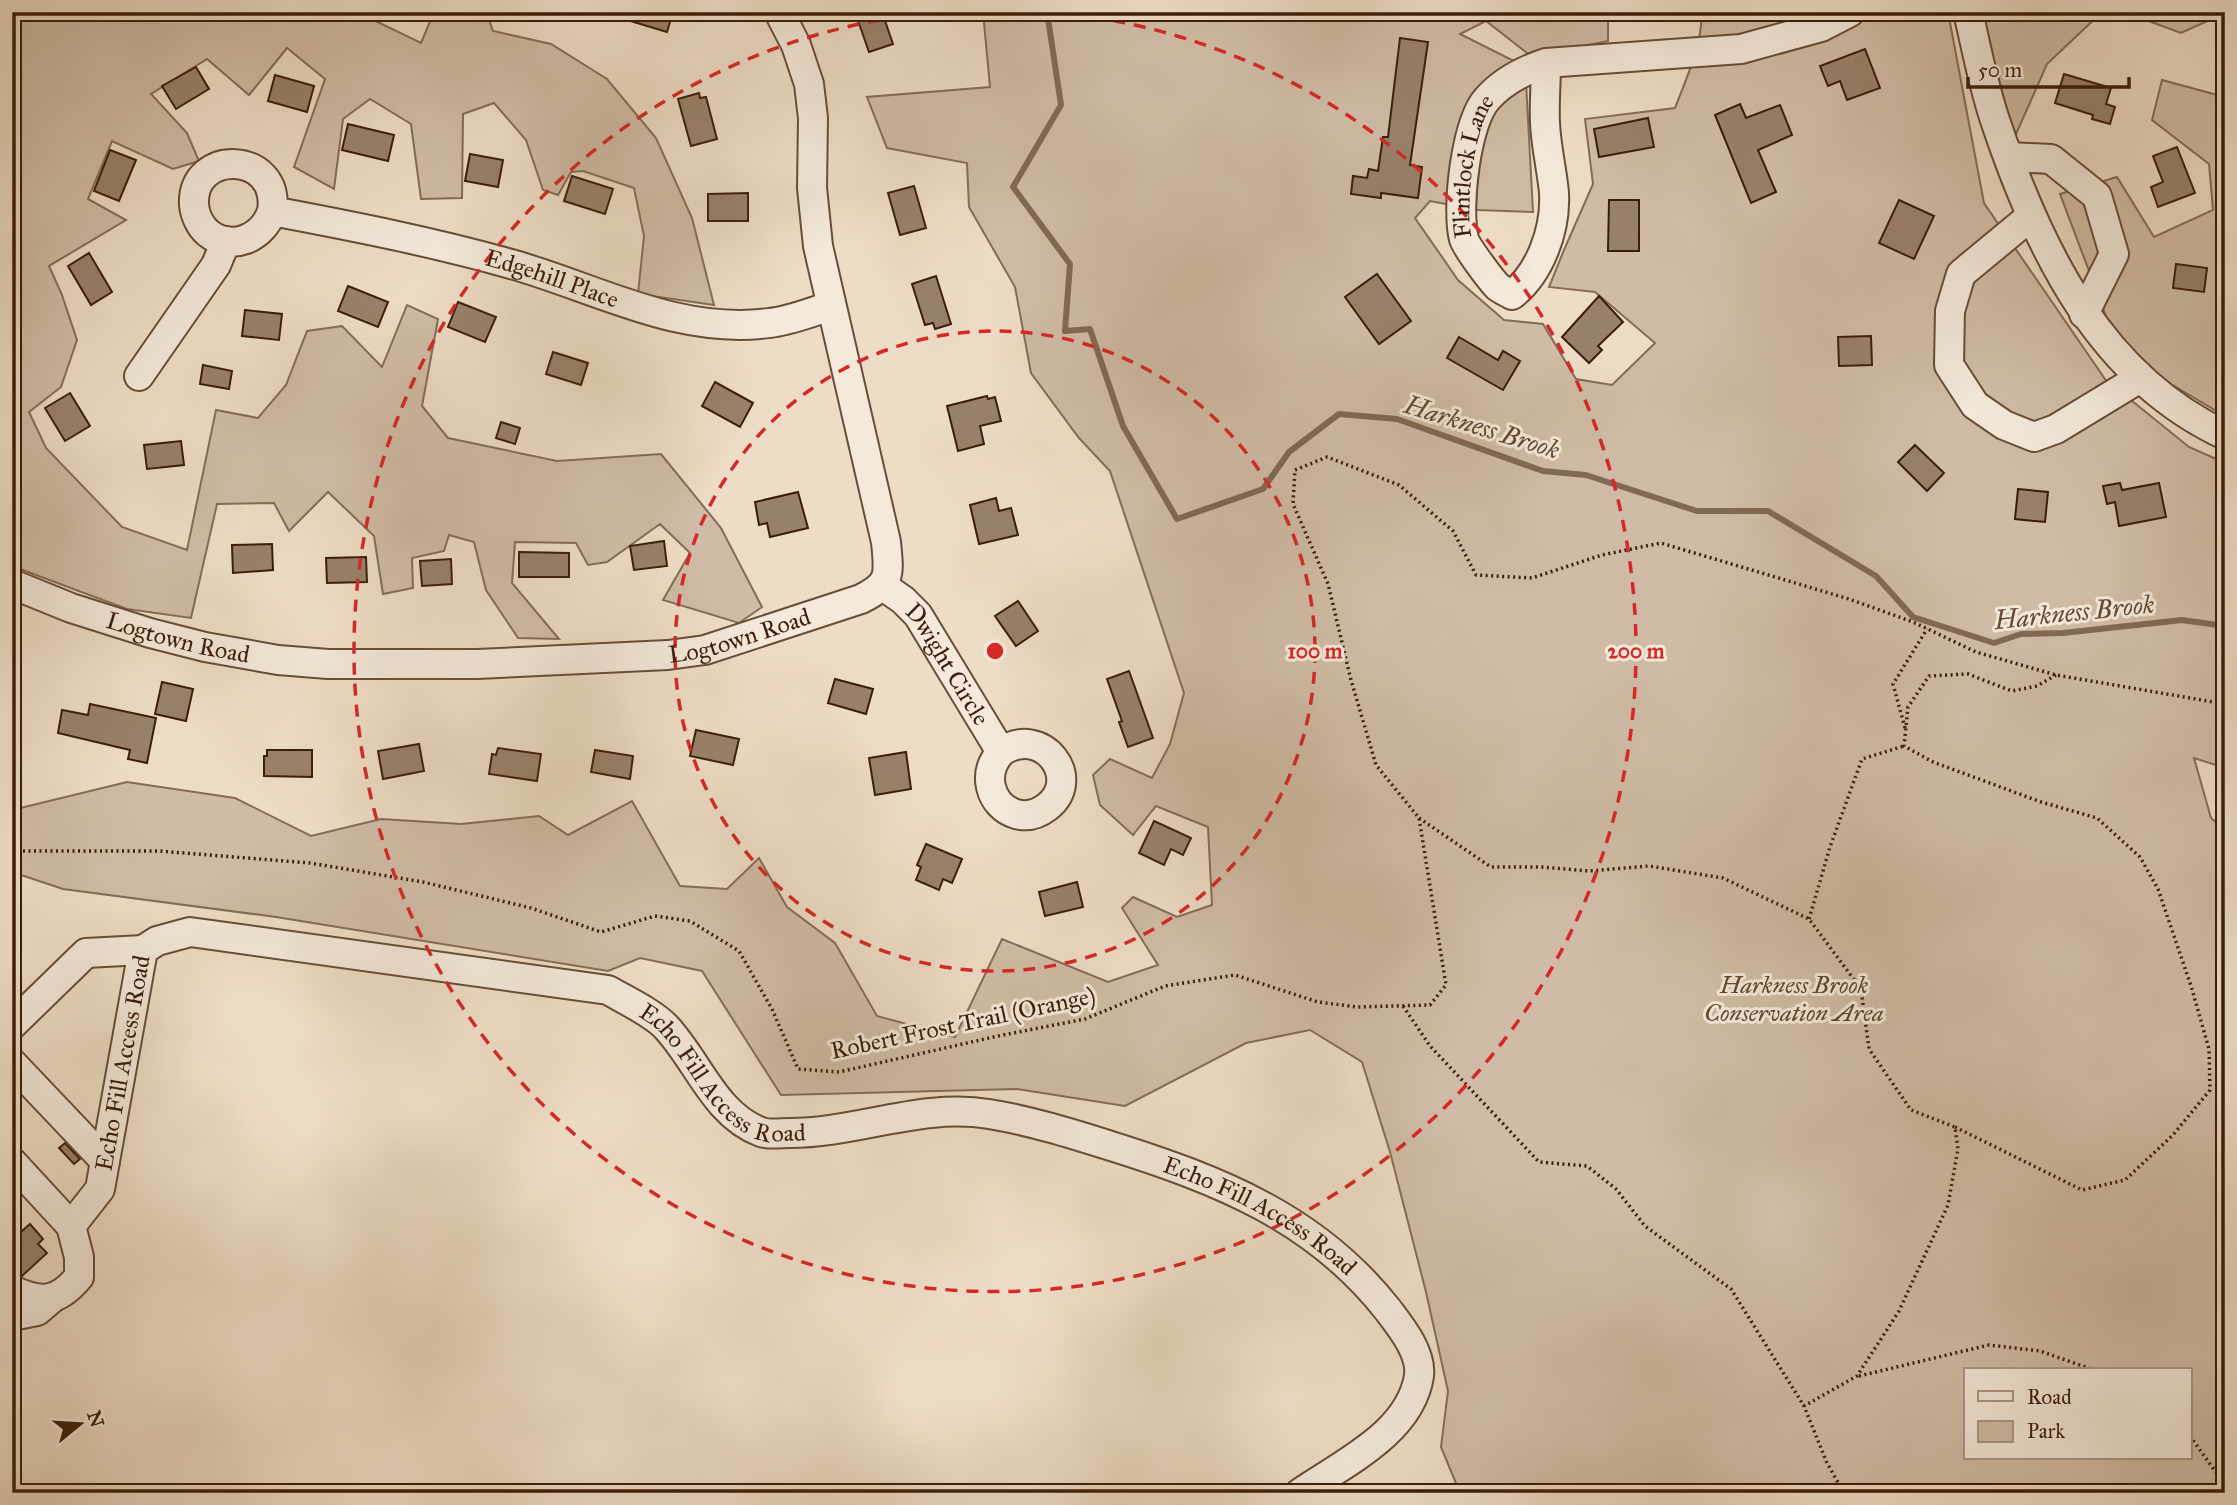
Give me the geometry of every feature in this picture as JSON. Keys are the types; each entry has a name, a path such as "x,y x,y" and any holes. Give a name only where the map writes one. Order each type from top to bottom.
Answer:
{"street":[{"path":"779,12 796,45 810,84 813,118 813,207 818,246 886,542 887,575 883,586"},
{"name":"Flintlock Lane","path":"1546,63 1545,124 1554,196 1551,229 1541,257 1527,283 1512,295 1497,285 1464,240 1462,206 1465,160 1475,119 1486,99 1528,69 1546,63 1741,49 1821,27 1850,12"},
{"path":"1968,12 1996,125 2031,216 2070,292 2115,353 2140,378 2173,405 2225,435"},
{"path":"2009,157 2051,159 2097,196 2114,254 2084,314"},
{"path":"236,163 257,171 270,189 272,211 265,226 253,237 237,242 226,241 206,231 199,222 194,206 199,184 214,168 236,163"},
{"name":"Edgehill Place","path":"272,211 373,230 479,255 664,316 699,323 772,323 831,306"},
{"path":"2031,216 1961,274 1950,311 1949,365 1975,405 2004,425 2034,437 2056,429 2140,378"},
{"path":"139,376 216,265 226,241"},
{"name":"Logtown Road","path":"12,584 116,624 194,644 278,660 328,664 477,664 603,660 680,654 754,636 861,598 883,586"},
{"name":"Dwight Circle","path":"883,586 918,615 1002,752"},
{"name":"Echo Fill Access Road","path":"71,1226 100,1188 143,950 157,940 190,932 608,990 665,1025 729,1112 763,1133 814,1133 917,1113 978,1112 1028,1120 1167,1164 1234,1190 1304,1230 1337,1256 1372,1290 1411,1341 1420,1373 1404,1415 1385,1435 1300,1493"},
{"path":"12,1025 86,953 143,950"},
{"path":"12,1063 105,1161"},
{"path":"12,1162 71,1226 79,1257 79,1277 67,1292 51,1299 37,1311 12,1316"},
{"path":"12,1290 51,1299"}],"path":[{"name":"Robert Frost Trail (Orange)","path":"12,851 159,851 310,863 436,885 531,908 601,932 655,916 690,922 740,951 772,1009 798,1069 839,1072 998,1035 1085,1019 1165,986 1235,975 1318,1002 1357,1007 1430,1005 1446,985 1419,818 1376,765 1351,680 1328,584 1293,503 1295,470 1326,457 1399,485 1453,531 1476,575 1532,578 1602,555 1661,543 1849,598 1976,652 2056,675 2225,704"},
{"path":"1906,730 1893,684 1927,629"},
{"path":"1904,746 1908,707 1929,677 1968,674 2012,691 2037,686 2056,675"},
{"path":"1419,818 1491,867 1589,871 1649,866 1723,878 1809,919 1861,989 1869,1049 1911,1110 1955,1126 2082,1190 2125,1180 2173,1135 2210,1090 2208,1049 2191,986 2158,890 2140,857 2097,818 2041,802 1933,762 1904,746 1862,759 1830,847 1809,919"},
{"path":"1403,1006 1430,1046 1539,1162 1587,1166 1616,1189 1645,1226 1731,1289 1804,1406 1827,1463 1844,1493"},
{"path":"1857,1376 1899,1311 1948,1205 1958,1149 1955,1126"},
{"path":"1804,1406 1857,1376 1989,1345 2039,1351 2088,1368"},
{"path":"2192,1439 2225,1485"}],"green space":[{"path":"12,12 357,12 421,43 434,12 486,12 493,31 551,44 607,79 656,138 692,218 714,305 638,294 644,236 634,188 583,171 571,172 558,195 543,190 526,140 494,103 463,114 462,198 421,199 411,124 370,99 343,119 334,189 294,167 325,79 287,48 249,95 207,59 151,94 187,133 199,161 173,169 112,141 88,199 126,220 49,266 77,340 61,387 29,412 46,448 122,527 187,550 216,410 258,418 286,385 307,331 342,326 382,367 407,305 438,319 422,406 448,438 557,461 661,454 721,528 762,607 739,623 663,600 690,553 660,524 607,562 588,565 576,543 515,542 512,583 559,639 518,638 486,590 474,542 449,535 444,551 412,558 413,588 383,594 374,536 328,492 289,531 274,503 217,504 191,618 127,609 12,566"},
{"name":"Harkness Brook Conservation Area","path":"983,12 1608,12 1608,41 1532,57 1486,21 1460,34 1518,63 1526,82 1533,212 1478,210 1430,201 1415,218 1458,280 1504,320 1543,324 1576,379 1612,385 1655,343 1595,292 1549,287 1593,184 1585,119 1675,108 1697,48 1701,12 1948,12 1984,203 2105,379 2189,447 2225,463 2225,768 2194,758 2211,818 2225,830 2225,1493 1460,1493 1441,1447 1448,1391 1426,1292 1390,1152 1362,1062 1310,1030 1246,1043 1125,1106 1017,1089 781,1095 702,971 640,958 608,971 276,917 63,889 12,872 12,810 127,782 235,798 311,836 381,819 461,824 539,816 568,835 632,801 680,886 727,889 759,858 787,907 835,943 877,1016 955,1037 1002,939 1108,982 1158,965 1122,908 1133,897 1177,917 1212,905 1208,827 1156,806 1133,835 1100,805 1093,775 1110,759 1152,778 1170,744 1184,693 1110,471 1079,438 1031,373 1015,287 969,207 967,163 887,148 867,97 990,87"},
{"path":"1974,12 2102,12 2047,64 2013,141"},
{"path":"2124,12 2225,12 2225,13 2181,33"},
{"path":"2162,80 2225,97 2225,416 2147,370 2106,316 2060,194 2117,177 2154,237 2213,210 2209,164 2152,120"}],"building":[{"path":"617,12 673,12 667,32 617,17"},
{"path":"855,12 882,12 893,44 869,52"},
{"path":"1400,38 1428,42 1410,165 1422,167 1418,198 1381,193 1381,198 1351,194 1353,176 1367,178 1369,169 1378,171 1383,137 1388,137"},
{"path":"1865,49 1880,88 1847,100 1840,81 1828,86 1820,66"},
{"path":"196,67 209,89 176,109 162,86"},
{"path":"2064,74 2111,88 2106,104 2115,107 2110,124 2092,119 2093,115 2055,103"},
{"path":"275,75 314,86 307,112 268,101"},
{"path":"699,93 700,98 706,97 717,139 691,146 678,99"},
{"path":"1740,104 1746,118 1780,105 1792,135 1758,150 1776,192 1751,203 1715,115"},
{"path":"1648,118 1654,147 1599,157 1594,129"},
{"path":"348,124 394,135 388,161 342,150"},
{"path":"2177,147 2195,193 2158,207 2151,187 2163,182 2153,156"},
{"path":"110,150 136,160 119,201 94,191"},
{"path":"470,154 503,160 498,187 465,181"},
{"path":"572,176 613,189 605,214 564,201"},
{"path":"914,186 926,228 900,235 888,193"},
{"path":"748,193 748,221 708,221 708,194"},
{"path":"1609,200 1639,200 1639,251 1608,251"},
{"path":"1899,200 1934,216 1914,259 1879,243"},
{"path":"89,253 112,292 91,305 68,266"},
{"path":"2176,264 2207,268 2204,292 2173,288"},
{"path":"1377,274 1411,321 1379,344 1345,297"},
{"path":"936,276 951,324 935,329 933,323 925,325 912,284"},
{"path":"348,286 388,302 378,327 338,311"},
{"path":"1599,296 1623,322 1598,346 1602,350 1589,363 1562,337"},
{"path":"458,302 496,317 485,342 448,327"},
{"path":"245,310 282,314 279,340 242,336"},
{"path":"1871,336 1872,365 1839,366 1838,337"},
{"path":"1459,337 1498,360 1503,351 1520,361 1503,390 1447,358"},
{"path":"553,352 588,363 581,385 546,374"},
{"path":"203,365 232,371 229,389 200,384"},
{"path":"715,382 753,403 740,427 702,406"},
{"path":"70,393 90,426 65,441 45,408"},
{"path":"987,396 988,399 995,397 1001,421 980,426 984,444 958,451 947,406"},
{"path":"501,422 520,428 515,444 496,438"},
{"path":"181,441 184,465 147,469 144,445"},
{"path":"1915,445 1944,473 1927,491 1898,462"},
{"path":"2120,483 2122,490 2159,483 2166,517 2119,526 2115,502 2107,504 2103,486"},
{"path":"2018,489 2048,492 2045,522 2015,519"},
{"path":"798,492 808,528 770,537 767,523 759,525 755,502"},
{"path":"996,498 999,511 1011,508 1018,535 979,544 970,505"},
{"path":"664,541 667,566 634,570 630,546"},
{"path":"272,544 273,570 233,573 232,545"},
{"path":"519,552 569,553 569,577 519,577"},
{"path":"366,557 367,582 327,583 326,558"},
{"path":"451,559 452,584 422,586 420,561"},
{"path":"1018,601 1038,631 1016,646 995,616"},
{"path":"1129,671 1153,738 1128,747 1107,679"},
{"path":"835,679 873,689 866,714 828,703"},
{"path":"162,682 193,689 186,721 155,714"},
{"path":"90,704 156,718 147,763 128,759 130,750 58,733 62,710 88,715"},
{"path":"696,730 739,739 733,765 690,756"},
{"path":"419,744 424,771 383,779 378,751"},
{"path":"498,748 541,754 537,781 489,774 492,754 496,755"},
{"path":"267,750 312,750 312,777 264,776 264,756 267,756"},
{"path":"595,750 633,756 630,779 591,772"},
{"path":"906,752 911,789 875,795 869,758"},
{"path":"1154,821 1191,838 1183,855 1171,849 1164,865 1139,853"},
{"path":"926,844 962,859 952,883 943,879 939,890 916,880 921,867 917,865"},
{"path":"1077,882 1083,907 1045,916 1039,892"},
{"path":"65,1143 80,1159 74,1164 59,1148"},
{"path":"12,1220 22,1231 30,1224 43,1239 38,1244 47,1253 22,1276 12,1268"}],"waterway":[{"name":"Harkness Brook","path":"1047,12 1061,105 1013,187 1070,264 1065,331 1090,329 1123,426 1177,519 1263,489 1289,452 1339,414 1397,419 1543,471 1586,475 1697,511 1768,511 1876,576 1913,617 1994,643 2021,634 2063,633 2182,620 2225,626"}]}
